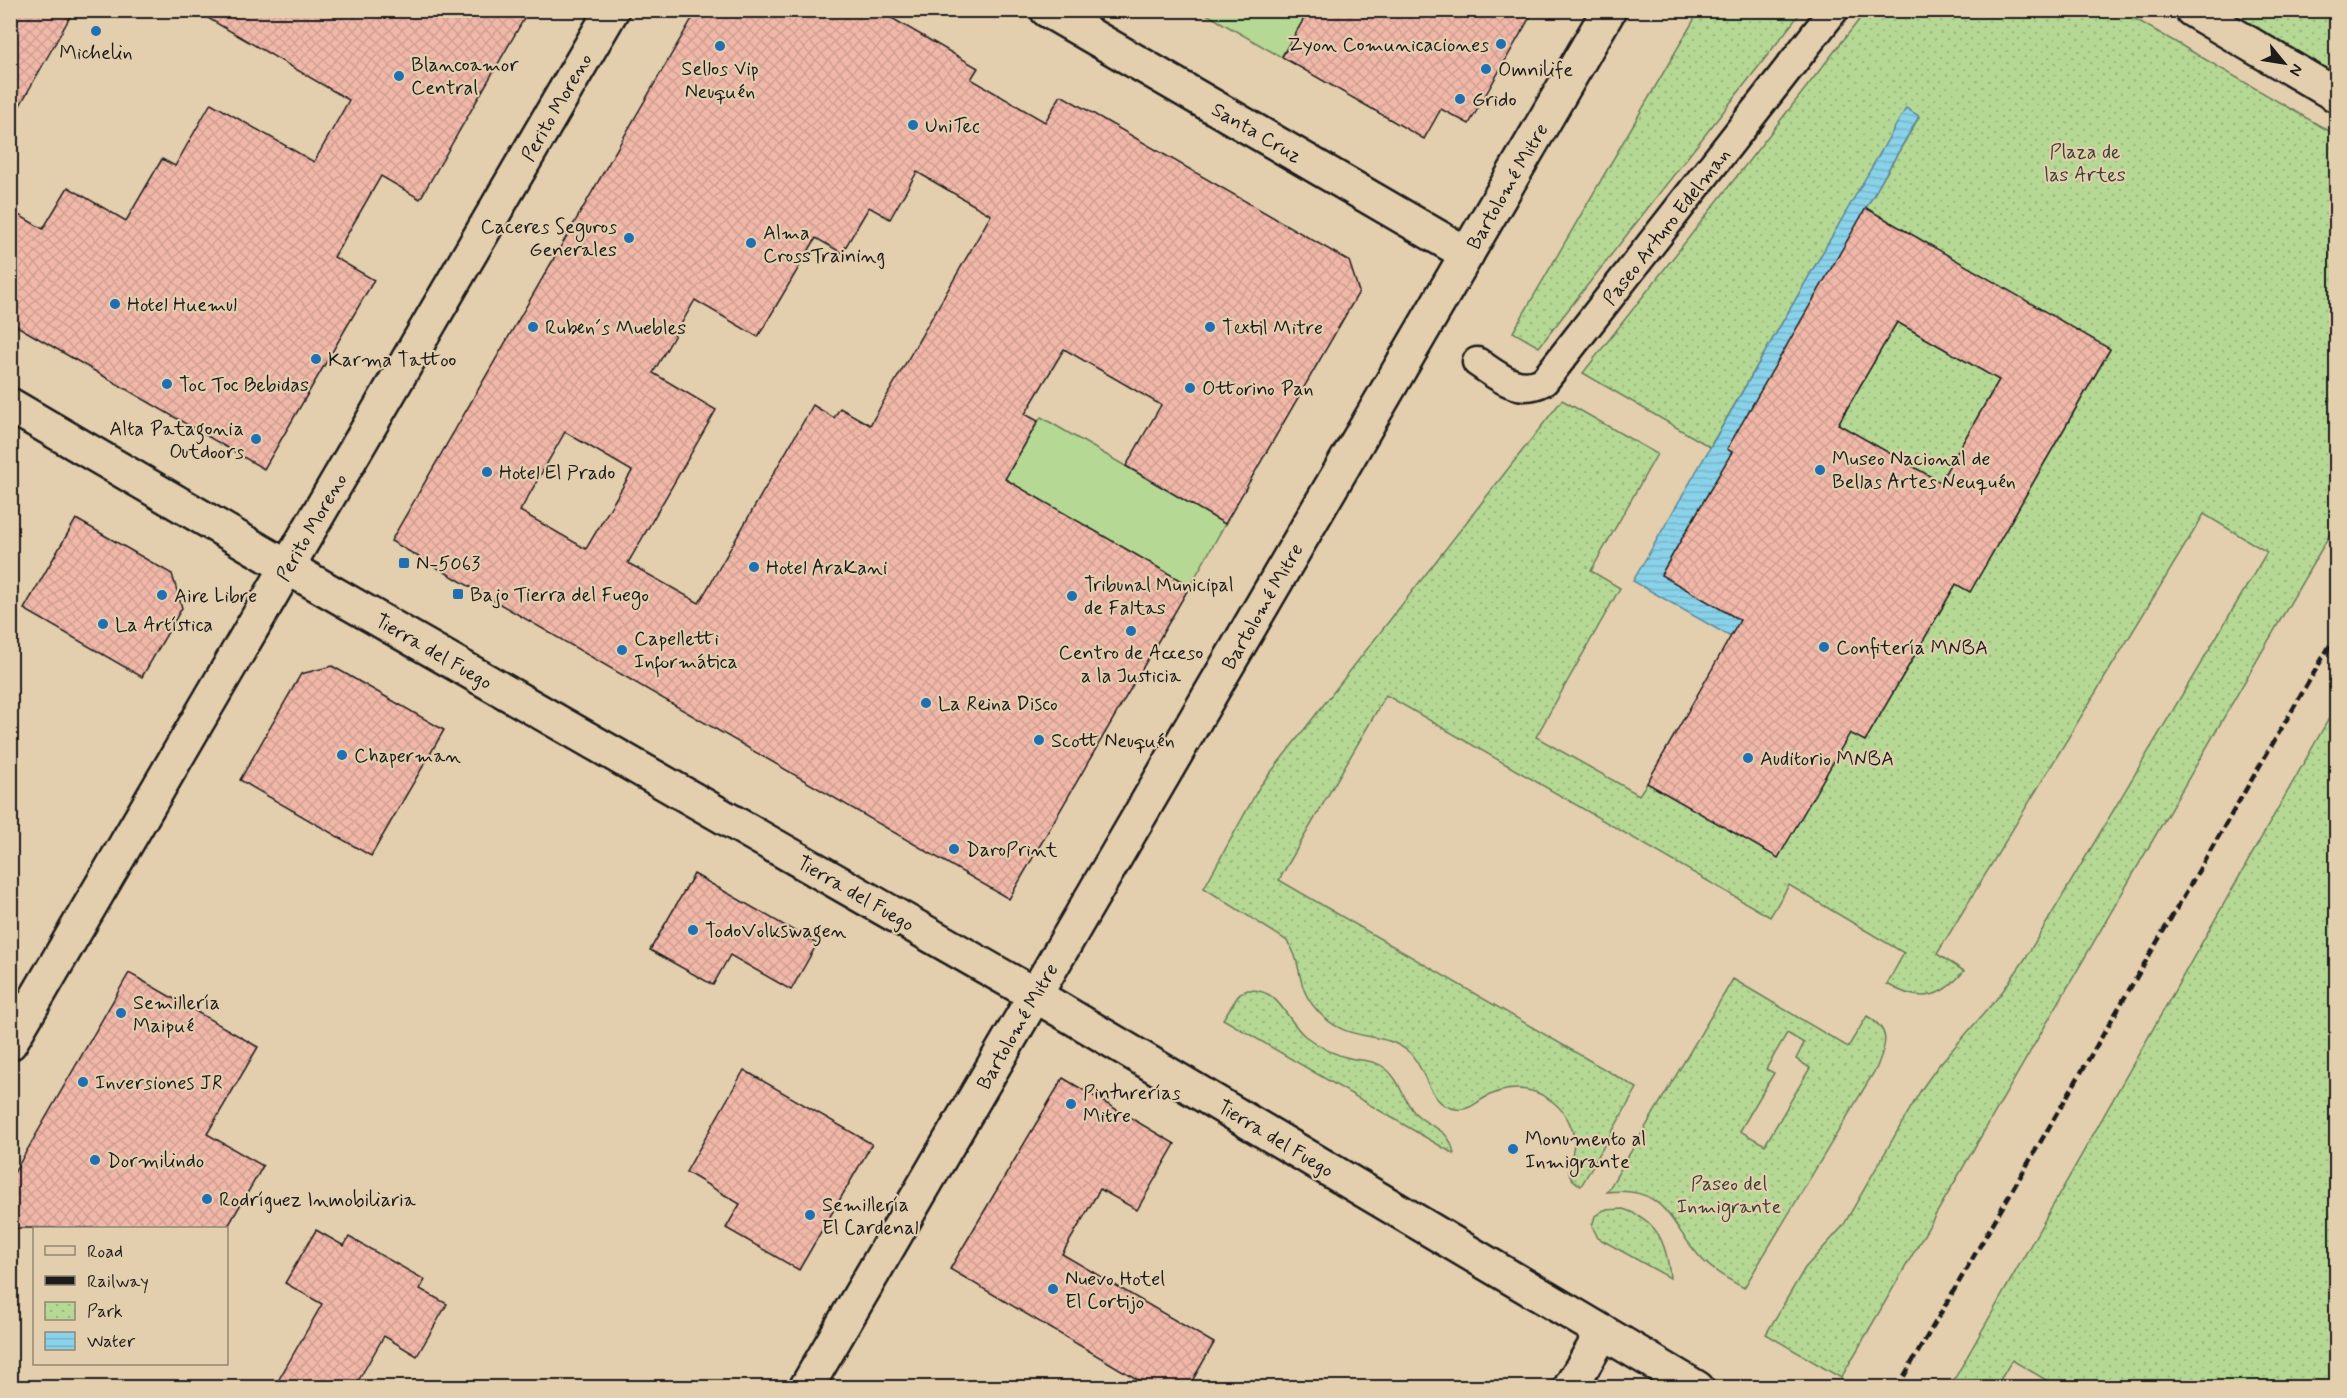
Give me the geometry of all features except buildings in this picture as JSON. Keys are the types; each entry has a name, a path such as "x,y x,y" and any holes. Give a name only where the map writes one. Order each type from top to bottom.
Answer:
{"street":[{"name":"Perito Moreno","path":"10,1043 612,10"},
{"name":"Santa Cruz","path":"1047,10 1467,254"},
{"name":"Bartolomé Mitre","path":"806,1388 1610,10"},
{"name":"Paseo Arturo Edelman","path":"1477,362 1509,383 1519,386 1528,387 1544,381 1834,10"},
{"path":"2192,10 2337,95"},
{"name":"Tierra del Fuego","path":"10,405 287,567 1035,995 1697,1388"},
{"path":"1570,1388 1603,1332"}],"green space":[{"path":"1201,11 1309,11 1281,57"},
{"path":"1699,11 1802,11 1539,347 1513,332"},
{"name":"Plaza de las Artes","path":"1866,11 2117,11 2139,21 2336,135 2336,524 1841,1378 1766,1334 1805,1268 1843,1226 1921,1090 1938,1066 2000,995 2025,959 2267,552 2204,514 1937,954 1964,971 1946,988 1928,996 1909,994 1887,984 1904,953 1789,885 1770,917 1386,695 1279,880 1637,1088 1581,1186 1572,1179 1569,1172 1574,1143 1570,1123 1553,1102 1536,1092 1518,1089 1490,1095 1466,1108 1456,1109 1447,1106 1434,1094 1409,1052 1387,1040 1351,1033 1340,1028 1316,1009 1305,991 1295,956 1286,940 1204,888 1260,786 1562,400 1657,454 1591,571 1620,588 1536,737 1639,795 1647,783 1778,857 1850,733 1865,741 1956,584 1970,592 2110,350 1866,208 1919,117 1906,109 1710,447 1583,373"},
{"path":"2221,11 2336,11 2336,79"},
{"path":"1897,322 1999,380 1940,482 1838,424"},
{"path":"1041,417 1225,524 1190,586 1005,479"},
{"path":"2336,706 2336,1387 2058,1387 2012,1360 1996,1387 1950,1387"},
{"name":"Paseo del Inmigrante","path":"1733,979 1848,1047 1867,1016 1884,1032 1883,1051 1877,1067 1744,1288 1720,1274 1704,1261 1663,1208 1654,1200 1642,1194 1607,1192","holes":["1787,1033 1804,1043 1796,1059 1810,1068 1765,1145 1740,1131 1774,1073 1766,1069"]},
{"path":"1248,990 1268,994 1275,999 1298,1029 1322,1047 1341,1056 1374,1063 1385,1068 1394,1078 1415,1113 1444,1133 1452,1145 1454,1154 1223,1019 1240,993"},
{"name":"Paseo del Inmigrante","path":"1623,1209 1645,1220 1658,1235 1666,1254 1670,1278 1598,1238 1592,1226 1595,1216 1604,1210"}],"water":[{"path":"1906,108 1919,116 1728,448 1732,452 1661,574 1780,644 1771,660 1633,581"}],"railway":[{"path":"1897,1388 2336,635"}],"place":[{"name":"Michelin","path":"96,31"},
{"name":"Zyon Comunicaciones","path":"1501,44"},
{"name":"Sellos Vip Neuquén","path":"720,46"},
{"name":"Omnilife","path":"1486,69"},
{"name":"Blancoamor Central","path":"399,76"},
{"name":"Grido","path":"1460,99"},
{"name":"UniTec","path":"913,125"},
{"name":"Caceres Seguros Generales","path":"629,238"},
{"name":"Alma CrossTraining","path":"751,243"},
{"name":"Hotel Huemul","path":"115,304"},
{"name":"Ruben´s Muebles","path":"533,327"},
{"name":"Textil Mitre","path":"1210,327"},
{"name":"Karma Tattoo","path":"316,359"},
{"name":"Toc Toc Bebidas","path":"167,384"},
{"name":"Ottorino Pan","path":"1190,388"},
{"name":"Alta Patagonia Outdoors","path":"256,439"},
{"name":"Museo Nacional de Bellas Artes Neuquén","path":"1820,470"},
{"name":"Hotel El Prado","path":"487,472"},
{"name":"N-5063","path":"404,563"},
{"name":"Hotel AraKani","path":"754,567"},
{"name":"Bajo Tierra del Fuego","path":"458,594"},
{"name":"Aire Libre","path":"162,595"},
{"name":"Tribunal Municipal de Faltas","path":"1072,596"},
{"name":"La Artística","path":"103,624"},
{"name":"Centro de Acceso a la Justicia","path":"1131,631"},
{"name":"Confitería MNBA","path":"1824,647"},
{"name":"Capelletti Informática","path":"622,650"},
{"name":"La Reina Disco","path":"926,703"},
{"name":"Scott Neuquén","path":"1039,740"},
{"name":"Chaperman","path":"342,755"},
{"name":"Auditorio MNBA","path":"1748,758"},
{"name":"DaroPrint","path":"954,849"},
{"name":"TodoVolkswagen","path":"693,930"},
{"name":"Semillería Maipué","path":"121,1013"},
{"name":"Inversiones JR","path":"83,1082"},
{"name":"Pinturerías Mitre","path":"1071,1104"},
{"name":"Monumento al Inmigrante","path":"1513,1149"},
{"name":"Dormilindo","path":"95,1160"},
{"name":"Rodríguez Inmobiliaria","path":"207,1199"},
{"name":"Semillería El Cardenal","path":"810,1215"},
{"name":"Nuevo Hotel El Cortijo","path":"1053,1289"}]}
